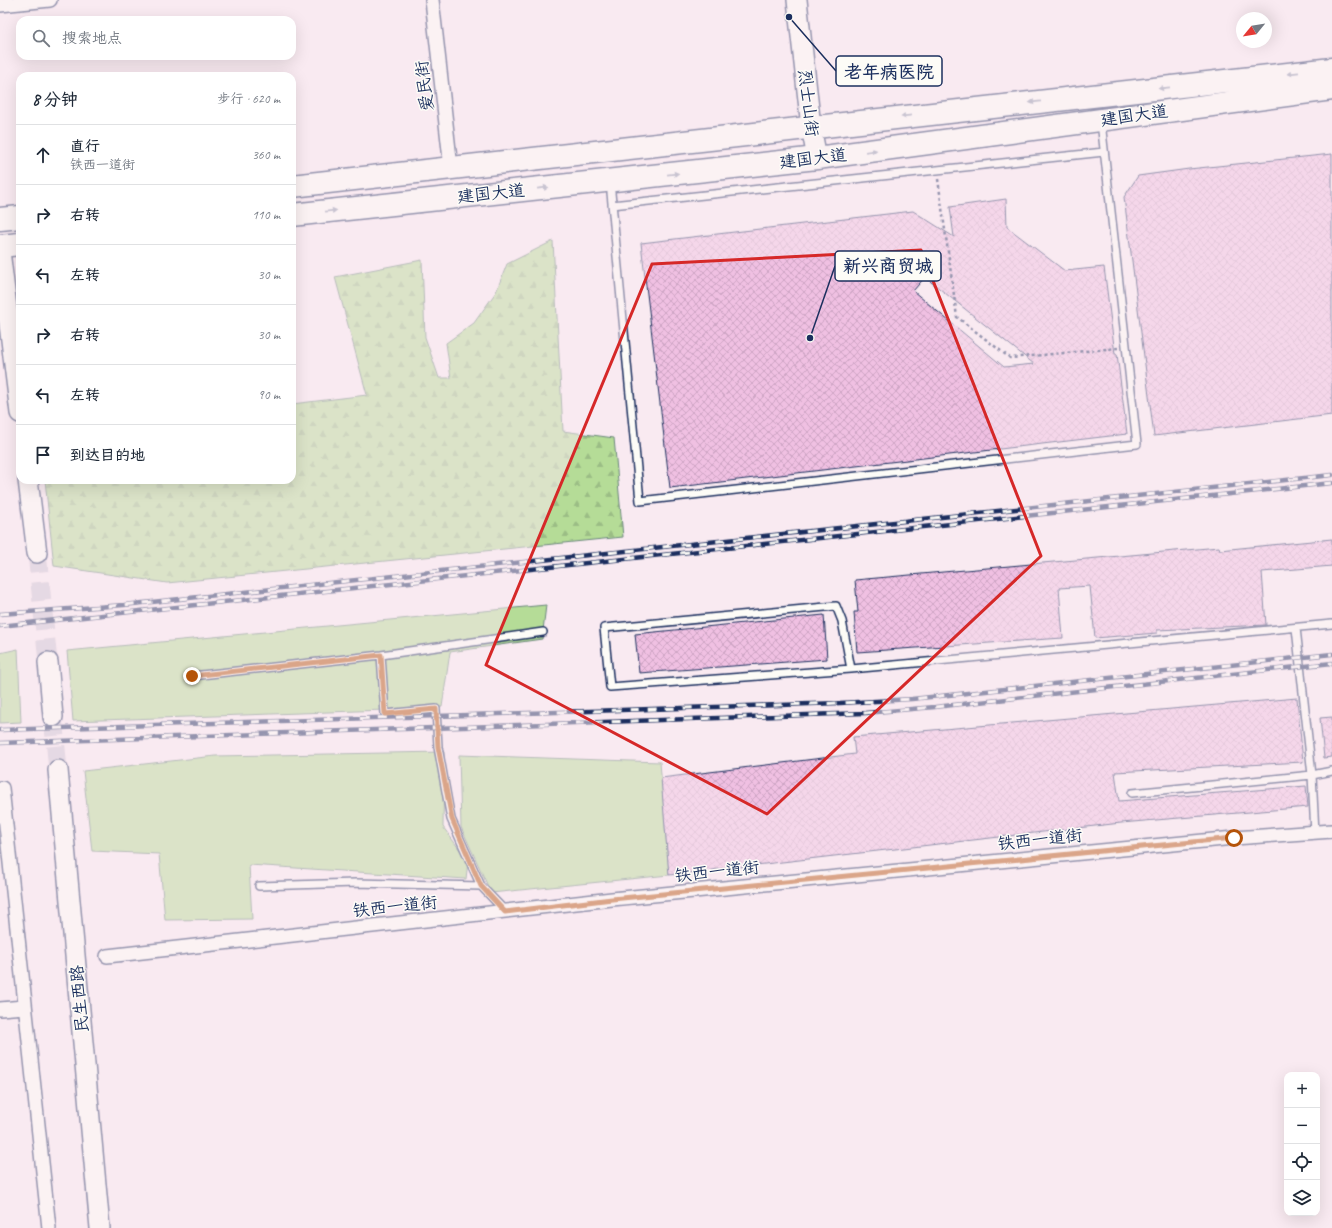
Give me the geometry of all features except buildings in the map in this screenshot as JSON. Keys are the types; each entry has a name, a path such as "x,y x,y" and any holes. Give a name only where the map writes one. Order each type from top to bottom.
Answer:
{"highway":[{"name":"建国大道","path":"296,186 1332,69"},
{"name":"建国大道","path":"296,215 817,158 1332,89"},
{"path":"0,219 16,217"},
{"path":"0,246 16,244"}],"main road":[{"name":"烈士山街","path":"797,0 817,158"},
{"path":"0,251 16,381"},
{"path":"28,484 37,553"},
{"path":"48,662 53,717"},
{"name":"民生西路","path":"58,770 100,1228"}],"street":[{"path":"0,5 50,0"},
{"name":"爱民街","path":"432,0 451,168"},
{"path":"0,788 2,788 48,1228"},
{"name":"铁西一道街","path":"107,956 628,898 1226,839 1332,831"},
{"path":"0,1009 24,1007"}],"lane":[{"path":"610,180 640,501 1137,444 1101,120"},
{"path":"612,205 1104,152"},
{"path":"851,669 842,621 836,606 604,628 610,687 851,669 1038,650 1332,624"},
{"path":"1296,628 1312,775 1315,832"},
{"path":"192,676 381,655 542,632"},
{"path":"381,655 385,714 436,709 438,747 452,819 481,886 505,912"},
{"path":"1132,793 1312,775 1332,771"},
{"path":"259,886 356,883 481,886"}],"path":[{"path":"937,170 957,317 1010,358 1126,347"}],"highlighted area":[{"path":"921,250 1041,556 767,814 486,665 652,264"}],"green space":[{"path":"553,241 563,431 614,438 623,537 167,583 54,566 45,484 296,484 296,404 367,395 335,277 422,260 425,337 439,378 451,378 446,343 474,323 496,292 507,264"},
{"path":"546,605 542,639 450,652 442,707 73,721 67,651"},
{"path":"18,649 21,722 0,723 0,653"},
{"path":"444,752 443,827 468,861 466,879 249,865 252,919 165,920 159,854 92,851 83,771 215,756"},
{"path":"459,755 660,762 669,875 491,893 461,827"}],"tunnel":[{"path":"37,553 48,662"},
{"path":"53,717 58,770"}],"railway":[{"path":"0,614 124,605 1332,475"},
{"path":"0,626 1332,483"},
{"path":"0,730 840,703 912,699 1332,654"},
{"path":"0,743 865,713 935,707 1332,663"}],"place":[{"name":"老年病医院","path":"789,17"},
{"name":"新兴商贸城","path":"810,338"}],"route":[{"path":"192,676 381,655 385,714 436,709 438,747 452,819 481,886 505,912 612,899 1234,838"}]}
